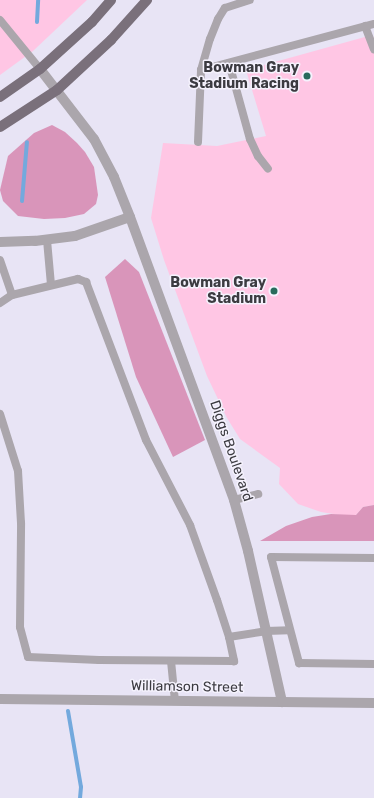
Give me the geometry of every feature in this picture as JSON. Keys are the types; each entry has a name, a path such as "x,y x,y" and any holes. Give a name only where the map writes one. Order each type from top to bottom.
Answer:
{"main road":[{"path":"0,97 40,69 92,22 111,0"},
{"path":"0,127 57,90 111,40 147,0"}],"street":[{"name":"Diggs Boulevard","path":"40,69 94,138 114,177 130,217 234,500 248,551 282,702"},
{"path":"0,242 47,240 90,232 130,217"},
{"name":"Williamson Street","path":"0,699 374,703"}],"lane":[{"path":"198,142 201,70 212,32 224,8 250,0"},
{"path":"0,20 40,69"},
{"path":"201,70 371,23 374,49"},
{"path":"229,63 250,139 258,156 268,169"},
{"path":"47,240 51,285"},
{"path":"0,260 12,294"},
{"path":"0,303 12,294 78,279 86,282 146,440 190,525 229,637 234,661 171,661 28,657 20,627 21,530 18,471 0,414"},
{"path":"234,500 258,494"},
{"path":"374,558 271,557 289,630 299,663 374,664"},
{"path":"229,637 266,631 289,630"},
{"path":"171,661 176,701"}],"shaded area":[{"path":"0,0 87,0 33,51 0,75"},
{"name":"Bowman Gray Stadium","path":"372,35 374,38 374,505 363,507 356,515 340,515 321,512 298,504 279,484 280,468 240,439 227,418 207,376 164,260 151,218 163,143 217,146 266,136 246,70"},
{"path":"52,125 65,132 77,143 85,152 94,167 98,195 96,204 84,214 65,218 44,219 18,216 3,201 0,190 8,156 34,133"},
{"path":"125,259 139,272 205,440 173,457 136,377 105,277"},
{"path":"374,505 374,541 260,541 286,526 312,517 331,514 356,515 363,507"}],"waterway":[{"path":"37,22 38,0"},
{"path":"22,201 27,142"},
{"path":"68,711 81,787 80,798"}],"place":[{"name":"Bowman Gray Stadium Racing","path":"307,76"},
{"name":"Bowman Gray Stadium","path":"274,291"}]}
